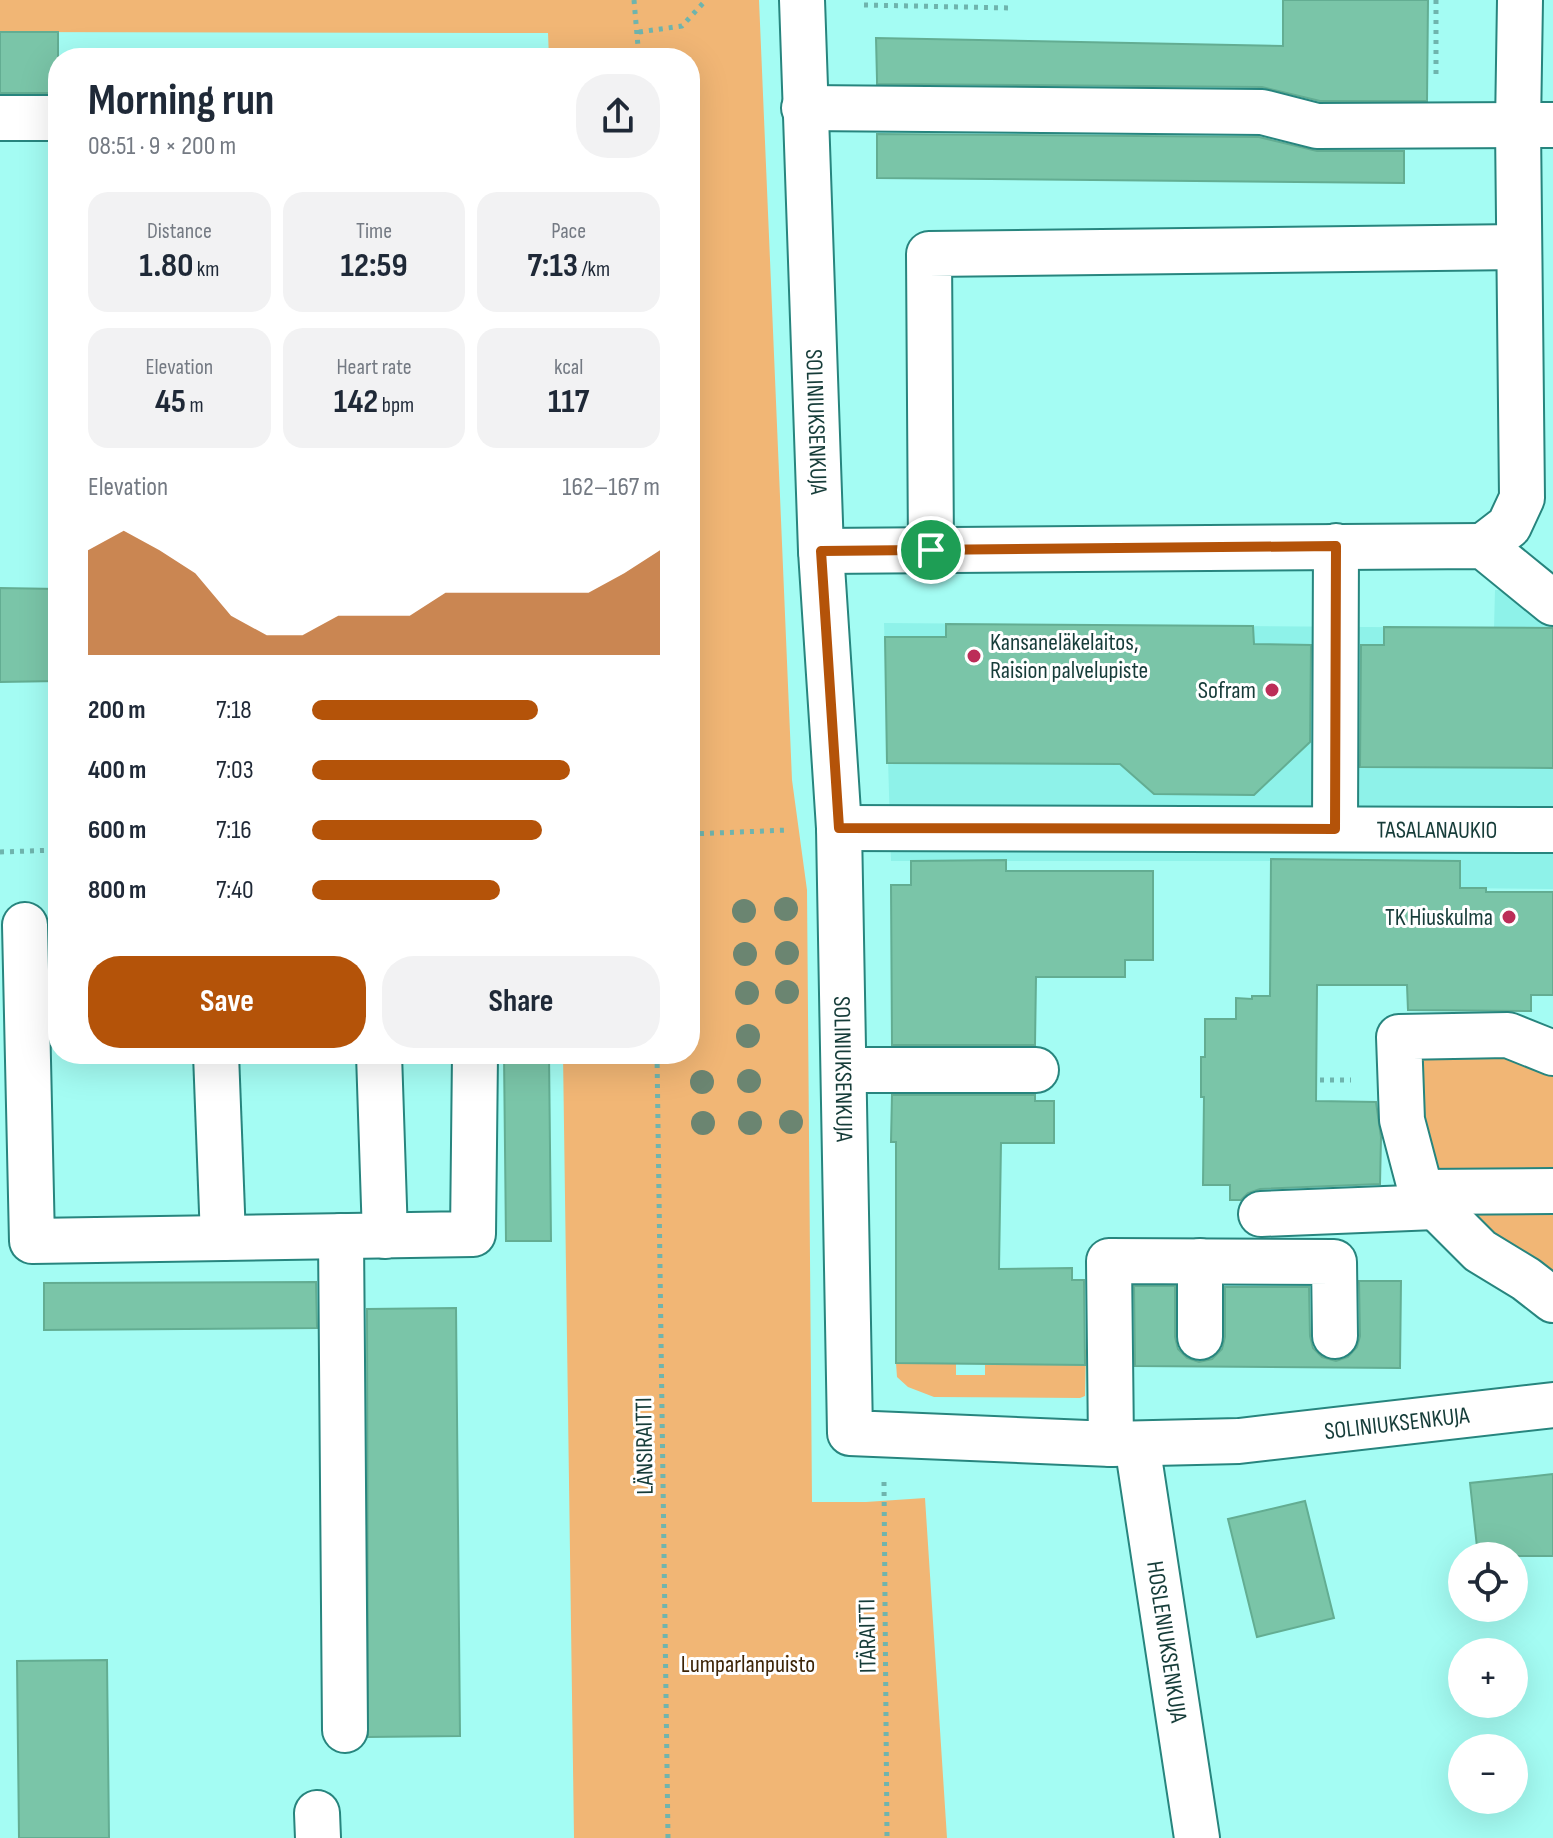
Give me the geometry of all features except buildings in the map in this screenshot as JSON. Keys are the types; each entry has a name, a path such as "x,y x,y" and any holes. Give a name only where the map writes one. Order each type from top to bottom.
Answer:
{"street":[{"name":"SOLINIUKSENKUJA","path":"802,0 821,551 839,835 850,1433 1124,1444 1239,1441 1553,1405"},
{"path":"821,551 1483,546 1509,526 1522,498 1519,247 1535,126 1520,0"},
{"path":"804,108 1262,112 1317,126 1535,126"},
{"path":"0,118 48,118"},
{"path":"931,550 929,254 1519,247"},
{"path":"1335,829 1336,546"},
{"path":"1483,546 1553,603"},
{"name":"TASALANAUKIO","path":"839,835 1335,829 1553,830"},
{"path":"839,835 1023,841"},
{"path":"28,925 32,1241 473,1234 475,1064"},
{"path":"1553,1053 1508,1035 1399,1037 1402,1120 1428,1199 1480,1251 1553,1300"},
{"path":"216,1064 223,1238"},
{"path":"379,1064 385,1236"},
{"path":"845,1070 1036,1070"},
{"path":"1261,1214 1553,1191"},
{"path":"341,1236 345,1730"},
{"name":"HOSLENIUKSENKUJA","path":"1197,1838 1124,1444 1109,1261 1200,1261"},
{"path":"1200,1337 1200,1261 1334,1262 1335,1336"}],"path":[{"path":"634,0 639,48"},
{"path":"639,32 682,26 706,0"},
{"path":"1436,0 1436,127"},
{"path":"864,5 1011,8"},
{"path":"700,834 839,835"},
{"path":"0,852 48,850"},
{"name":"LÄNSIRAITTI","path":"657,1064 668,1838"},
{"name":"ITÄRAITTI","path":"884,1433 887,1838"}],"shaded area":[{"path":"1495,590 1553,590 1553,889 1460,888 1460,861 891,861 884,623 1494,628"}],"green space":[{"name":"Lumparlanpuisto","path":"0,0 759,0 792,780 807,890 812,1502 925,1498 947,1838 574,1838 563,1064 700,1064 700,48 549,48 548,33 0,32"},
{"path":"1435,1046 1498,1047 1553,1066 1553,1185 1435,1185 1413,1065"},
{"path":"1459,1207 1553,1209 1553,1281"},
{"path":"1080,1347 1086,1350 1085,1396 1080,1398 934,1397 908,1387 897,1377 896,1363 956,1364 956,1375 985,1375 985,1365 1049,1365"}],"place":[{"name":"Kansaneläkelaitos, Raision palvelupiste","path":"974,656"},
{"name":"Sofram","path":"1272,690"},
{"name":"TK Hiuskulma","path":"1509,917"}],"route":[{"path":"1336,546 1335,829 839,828 821,551 931,550 1336,546"}]}
